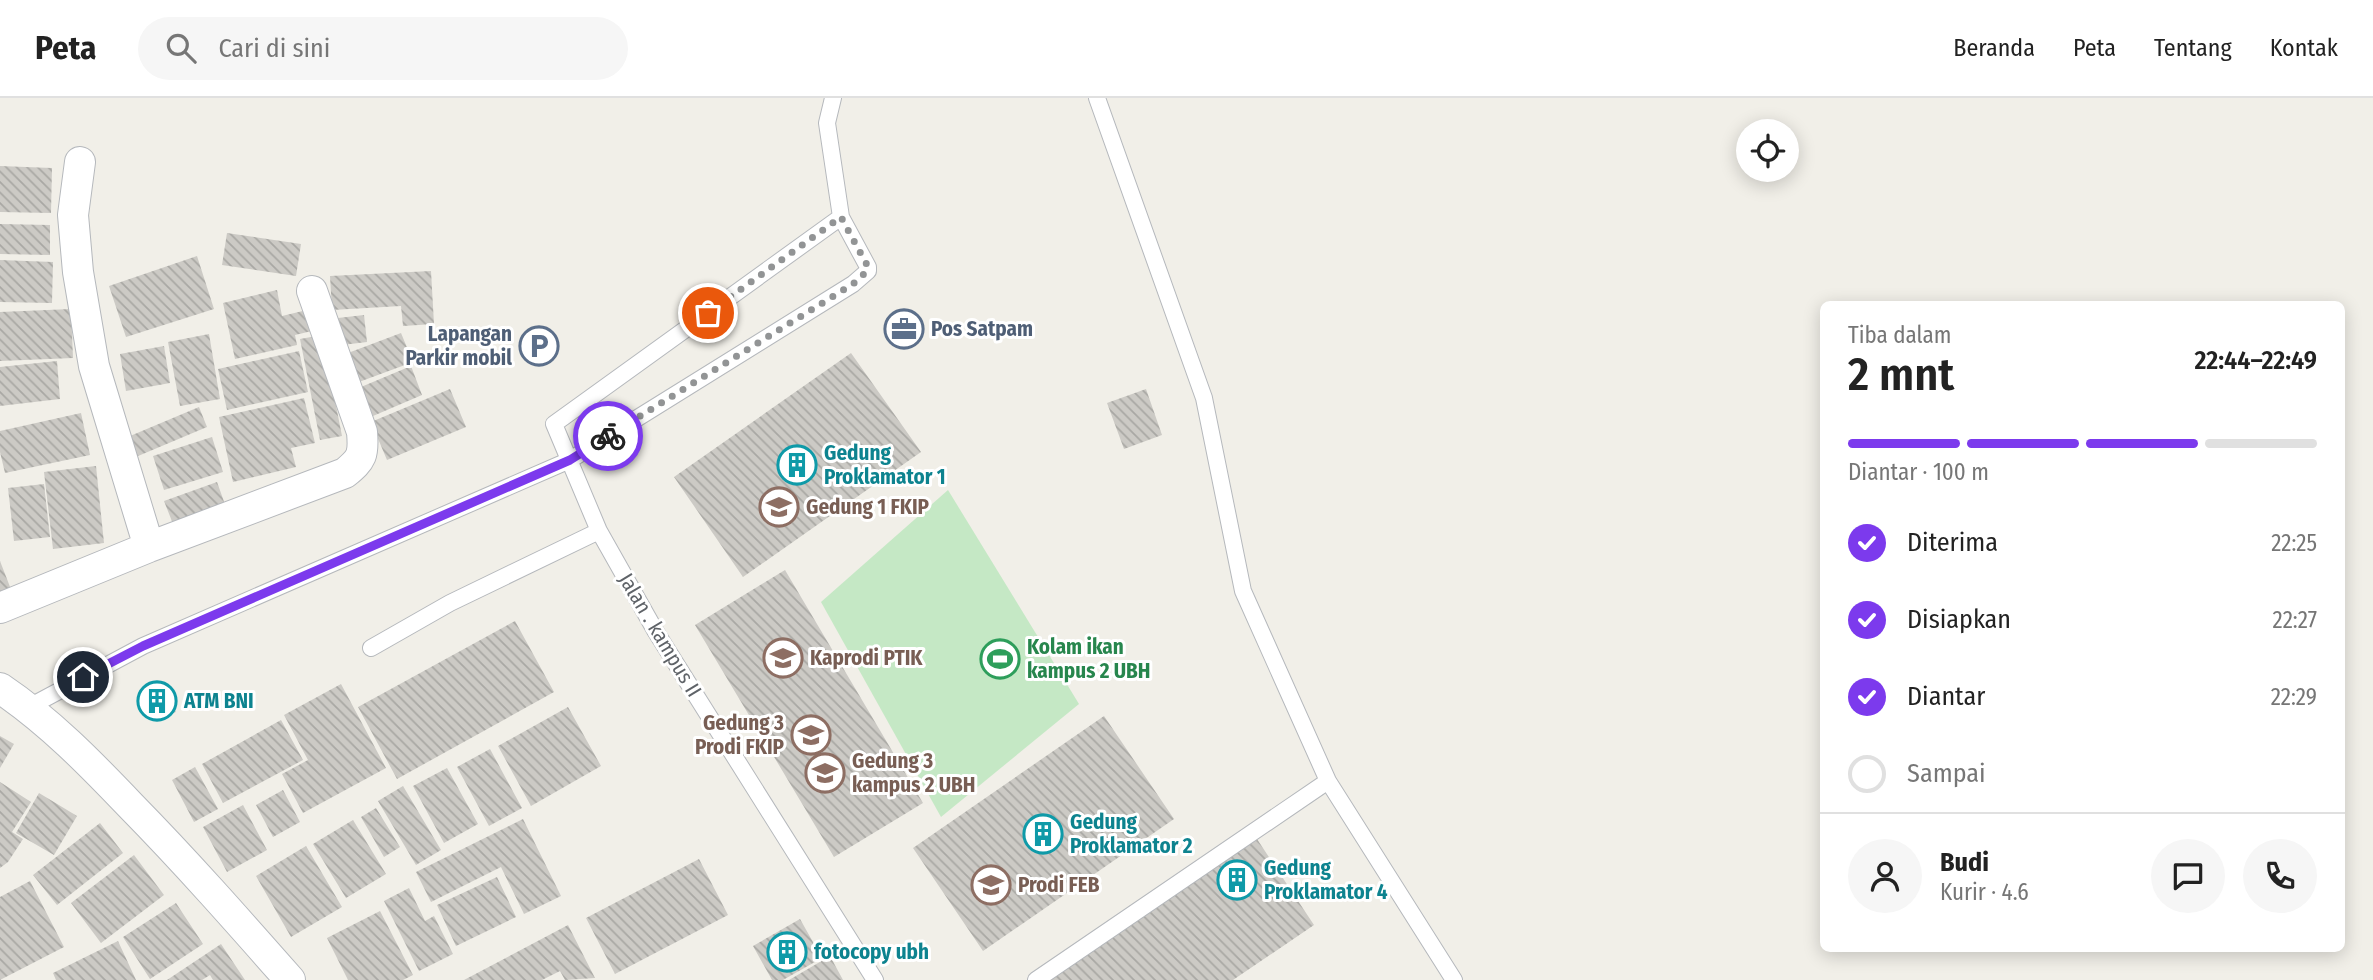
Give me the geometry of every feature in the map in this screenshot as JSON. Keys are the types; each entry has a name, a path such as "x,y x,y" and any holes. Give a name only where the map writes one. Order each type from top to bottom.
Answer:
{"street":[{"path":"80,162 73,215 78,272 94,366 149,547"},
{"path":"0,608 149,547 345,473 359,461 363,449 362,432 313,291"},
{"path":"0,688 29,707 86,758 187,863 290,980"}],"lane":[{"path":"29,707 143,646 570,460 853,284 867,271 867,267 841,217 827,123 833,98"},
{"path":"1097,98 1204,398 1243,591 1328,781 1451,979"},
{"name":"Jalan . kampus II","path":"841,217 554,424 599,531 656,632 875,980"},
{"path":"371,648 450,603 599,531"},
{"path":"1036,980 1328,781"}],"green space":[{"path":"948,490 1079,704 941,817 821,602"}],"building":[{"path":"0,166 52,168 51,213 0,212"},
{"path":"0,224 50,225 50,255 0,254"},
{"path":"227,233 301,244 296,276 222,265"},
{"path":"197,256 214,309 126,337 109,286"},
{"path":"0,260 53,262 52,303 0,302"},
{"path":"431,271 434,324 403,326 401,306 332,310 330,276"},
{"path":"277,290 282,316 311,309 316,330 295,335 297,345 235,359 223,303"},
{"path":"71,309 73,358 0,361 0,312"},
{"path":"364,315 367,342 342,345 338,318"},
{"path":"401,333 413,362 359,382 348,353"},
{"path":"209,334 220,399 180,406 168,342"},
{"path":"322,335 342,436 320,440 300,339"},
{"path":"164,346 170,383 126,391 120,354"},
{"path":"299,351 308,392 227,410 218,369"},
{"name":"Gedung Proklamator 1","path":"851,353 921,452 743,577 674,477"},
{"path":"57,361 60,399 0,406 0,367"},
{"path":"411,366 422,395 373,416 361,387"},
{"path":"450,389 466,427 387,460 371,422"},
{"path":"1146,389 1162,435 1124,449 1107,403"},
{"path":"304,398 315,443 291,448 296,467 233,482 219,417"},
{"path":"199,407 207,427 131,459 123,439"},
{"path":"81,413 90,455 5,473 0,452 0,431"},
{"path":"212,437 223,472 164,490 153,456"},
{"path":"96,466 104,543 53,549 44,472"},
{"path":"217,482 227,510 175,529 164,501"},
{"path":"44,484 50,537 14,541 8,488"},
{"path":"0,561 12,592 0,597"},
{"path":"785,570 923,803 834,857 695,625"},
{"path":"515,621 554,692 397,779 358,707"},
{"name":"ATM BNI","path":"165,684 176,712 150,719 139,692"},
{"path":"341,684 386,768 303,813 282,774 308,760 284,715"},
{"path":"568,707 601,766 531,806 498,746"},
{"name":"Gedung Proklamator 2","path":"1104,716 1174,819 983,951 913,848"},
{"path":"281,720 303,760 223,803 202,764"},
{"path":"0,736 14,744 0,768"},
{"path":"490,749 522,808 489,826 457,767"},
{"path":"195,767 218,809 194,822 172,780"},
{"path":"447,768 478,824 444,843 413,786"},
{"path":"0,782 31,802 12,832 23,839 8,862 0,868"},
{"path":"403,786 441,850 416,865 378,801"},
{"path":"283,790 300,822 273,837 256,805"},
{"path":"39,793 77,816 54,855 16,833"},
{"path":"243,805 267,850 227,872 203,827"},
{"path":"376,808 400,847 384,857 361,817"},
{"path":"523,819 561,896 524,914 501,867 431,902 416,872"},
{"path":"353,820 386,874 346,898 313,844"},
{"path":"100,823 123,853 57,905 33,875"},
{"name":"Gedung Proklamator 4","path":"1255,836 1314,925 1233,980 1040,980"},
{"path":"306,846 342,907 291,937 256,876"},
{"path":"134,855 164,895 101,943 71,903"},
{"path":"699,859 728,915 615,974 586,918"},
{"path":"497,877 516,917 456,946 437,905"},
{"path":"30,881 64,947 0,980 0,897"},
{"path":"409,888 425,921 434,916 453,954 419,971 384,901"},
{"path":"176,903 203,944 150,979 123,937"},
{"path":"380,911 413,975 403,980 348,980 327,938"},
{"name":"fotocopy ubh","path":"800,919 822,958 783,980 772,980 753,946"},
{"path":"568,925 595,978 565,980 560,971 542,980 464,980"},
{"path":"118,941 136,980 56,980 53,973"},
{"path":"221,944 245,980 213,980 210,975 202,980 167,980"},
{"path":"830,956 843,980 789,980"}],"way so far":[{"path":"608,436 853,284 867,271 867,265 841,217 708,313"}],"place":[{"name":"Pos Satpam","path":"904,329"},
{"name":"Lapangan Parkir mobil","path":"539,346"},
{"name":"Gedung Proklamator 1","path":"797,465"},
{"name":"Gedung 1 FKIP","path":"779,507"},
{"name":"Kaprodi PTIK","path":"783,658"},
{"name":"Kolam ikan kampus 2 UBH","path":"1000,659"},
{"name":"ATM BNI","path":"157,701"},
{"name":"Gedung 3 Prodi FKIP","path":"811,735"},
{"name":"Gedung 3 kampus 2 UBH","path":"825,773"},
{"name":"Gedung Proklamator 2","path":"1043,834"},
{"name":"Gedung Proklamator 4","path":"1237,880"},
{"name":"Prodi FEB","path":"991,885"},
{"name":"fotocopy ubh","path":"787,952"}],"route":[{"path":"83,677 143,646 570,460 608,436"}]}
